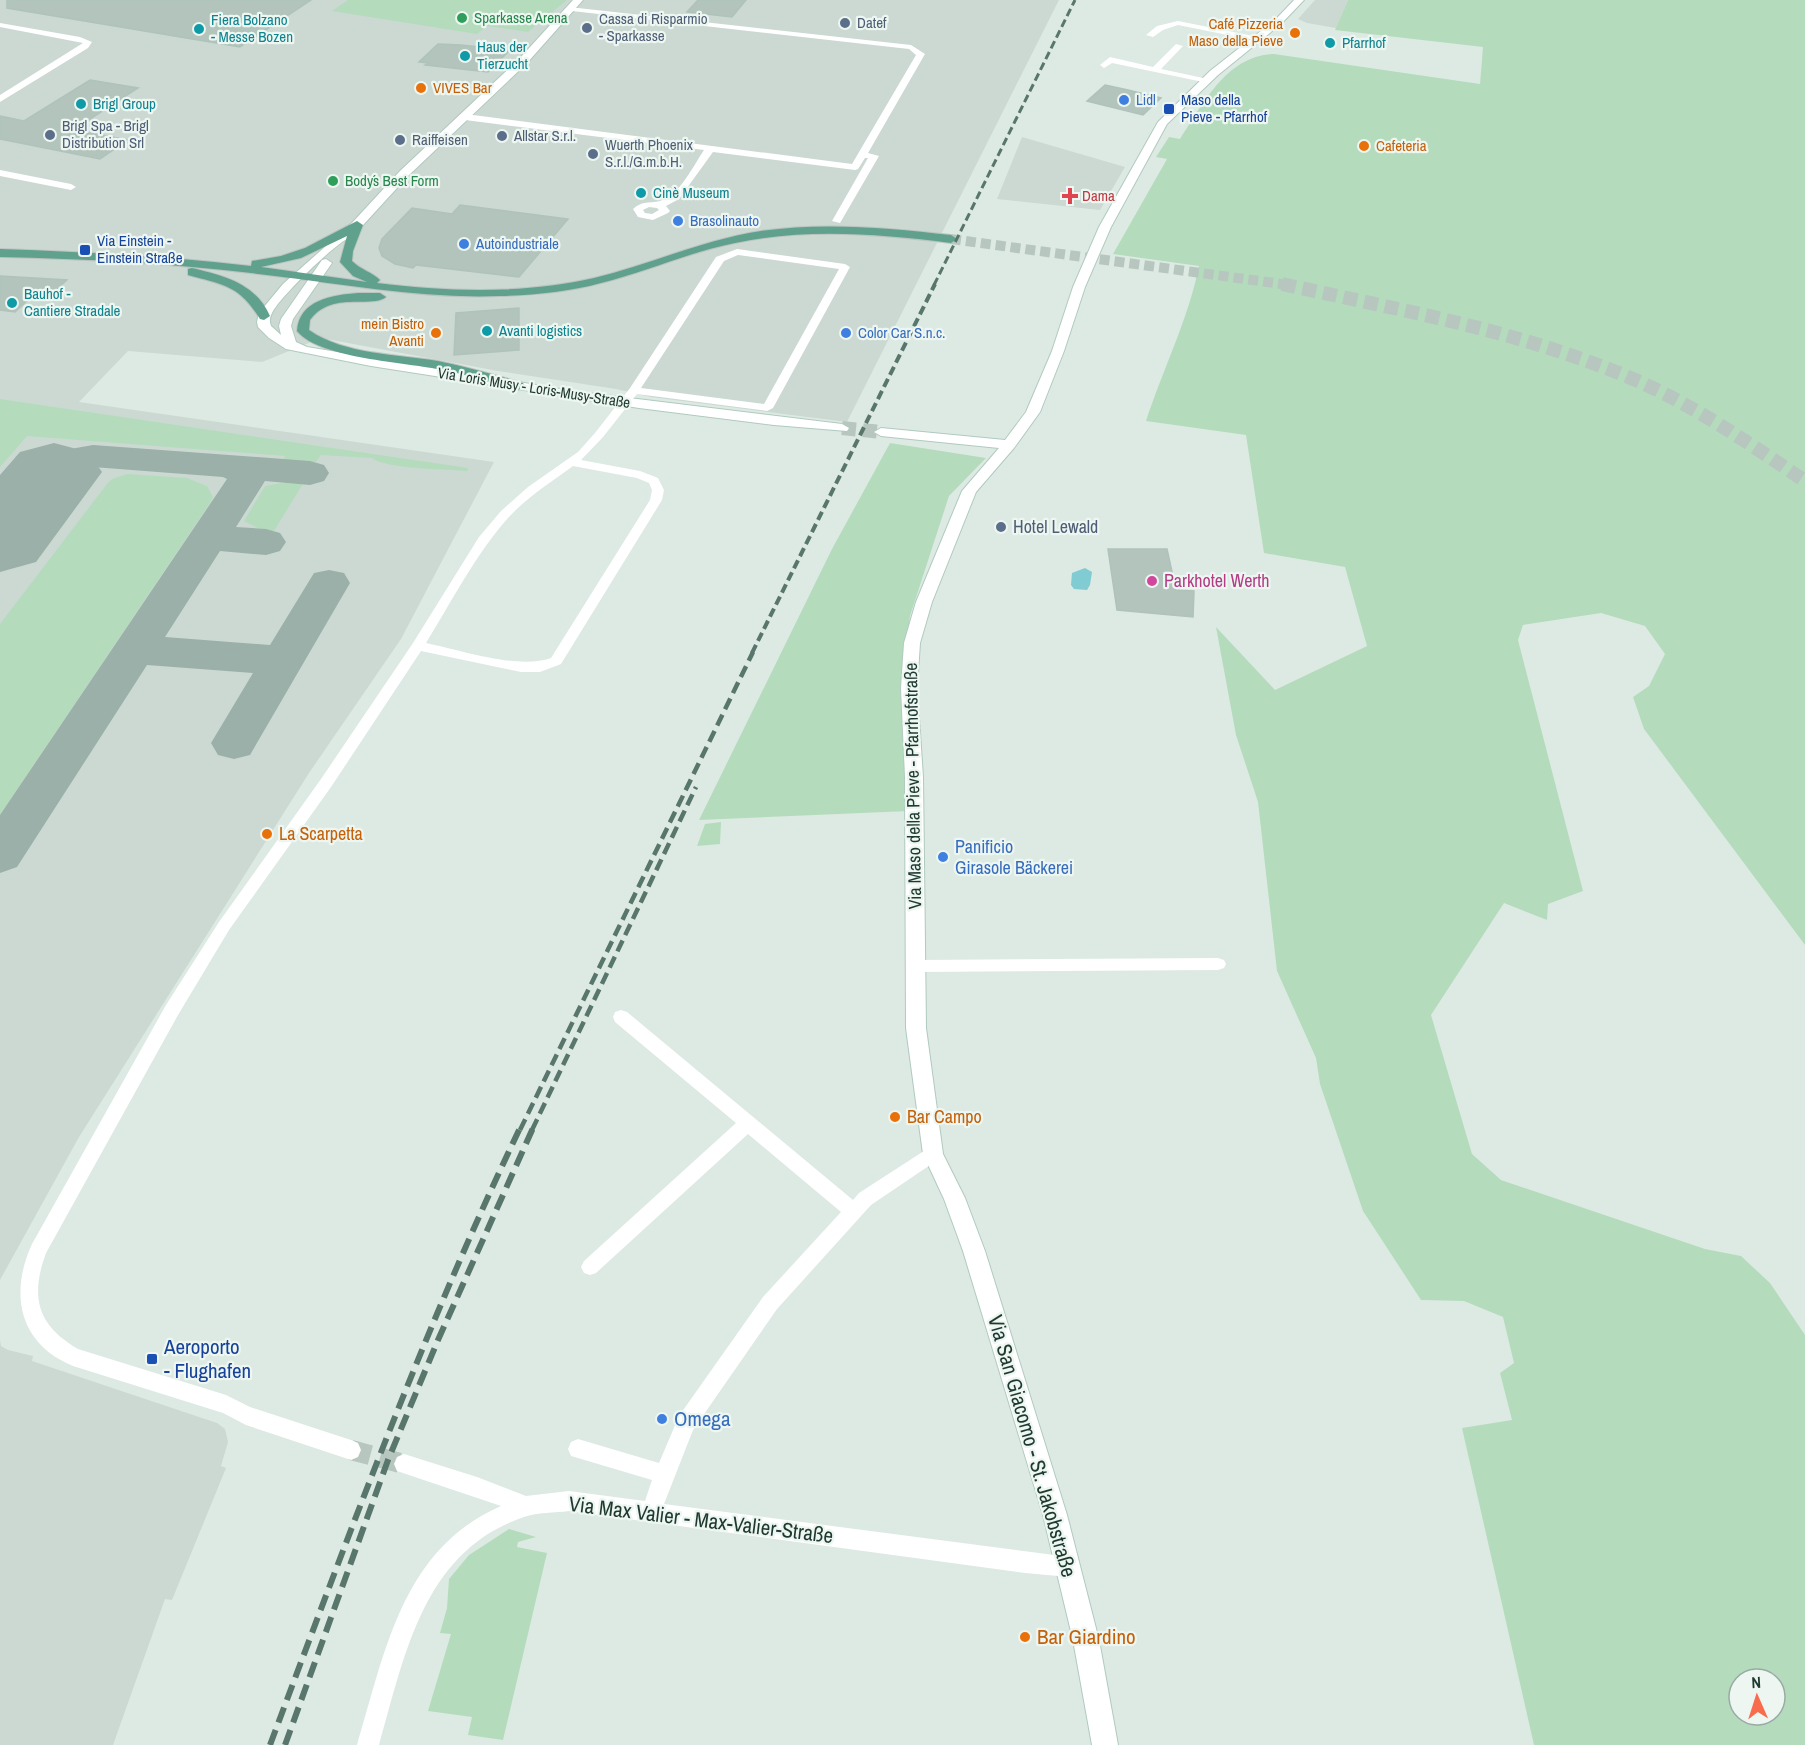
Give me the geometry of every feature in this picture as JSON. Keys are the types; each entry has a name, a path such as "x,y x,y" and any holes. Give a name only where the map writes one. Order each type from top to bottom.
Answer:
{"main road":[{"path":"215,266 280,261 312,251 357,225"},
{"path":"357,225 346,259 353,270 365,278 421,287 522,291"},
{"path":"518,386 441,366 329,345 310,337 303,331 304,319 310,312 336,299 371,296 488,299 555,292 707,246 771,233 812,229 854,229 951,239"},
{"path":"0,254 108,257 215,266 437,293 522,291 596,281"},
{"path":"0,263 192,272 288,286 307,279 419,299"},
{"path":"192,272 245,290 259,305 264,316"}],"street":[{"name":"Via Maso della Pieve - Pfarrhofstraße","path":"933,1154 916,1029 917,966 909,688 913,640 924,602 969,491 1009,446 1037,403 1079,287 1105,227 1162,122 1205,81 1258,39 1299,0"},
{"path":"291,346 285,326 307,279 357,225 465,117 550,33 575,4 911,47 921,54 855,167 465,117"},
{"path":"1150,35 1160,28 1178,23 1258,39"},
{"path":"0,25 88,42 0,99"},
{"path":"1155,70 1179,46"},
{"path":"1104,65 1110,60 1205,81"},
{"path":"660,205 676,197 710,149"},
{"path":"837,221 874,156 862,155"},
{"path":"0,173 71,187"},
{"path":"351,1450 58,1350 49,1343 34,1320 29,1306 28,1283 38,1250 172,1010 224,926 326,783 418,646 483,540 505,514 532,490 571,462 599,435 625,402 720,259 737,252 845,267 767,408 633,390"},
{"path":"288,286 264,316 265,328 291,346"},
{"name":"Via Loris Musy - Loris-Musy-Straße","path":"291,346 313,352 625,402 734,417 842,428"},
{"path":"881,432 1009,446"},
{"path":"418,646 521,667 540,667 556,661 656,500 658,490 654,481 640,475 571,462"},
{"path":"917,966 1218,964"},
{"path":"621,1017 853,1211"},
{"path":"590,1267 748,1123"},
{"path":"651,1512 664,1474 686,1423 770,1303 865,1199 933,1154"},
{"name":"Via San Giacomo - St. Jakobstraße","path":"933,1154 954,1198 974,1251 1019,1392 1069,1567 1086,1640 1105,1745"},
{"path":"578,1449 664,1474"},
{"path":"404,1464 477,1487 526,1506"},
{"name":"Via Max Valier - Max-Valier-Straße","path":"368,1745 410,1613 423,1586 438,1563 466,1534 500,1515 526,1506 569,1501 1069,1567"}],"shaded area":[{"path":"0,0 1059,0 847,422 651,397 321,338 262,362 128,351 79,402 494,462 401,639 309,773 79,1137 0,1280"},
{"path":"1315,0 1348,0 1336,28 1307,23 1298,19"},
{"path":"1022,137 1125,167 1100,210 997,199"},
{"path":"0,1340 1,1346 8,1350 33,1356 32,1361 217,1423 225,1429 228,1442 221,1466 226,1468 172,1600 165,1599 113,1745 0,1745"}],"green space":[{"name":"Sparkasse Arena","path":"348,0 567,0 528,32 487,26 477,34 332,11"},
{"path":"1348,0 1805,0 1805,945 1644,729 1633,697 1649,686 1665,654 1645,626 1601,613 1523,625 1518,640 1583,891 1548,904 1547,920 1504,903 1431,1015 1472,1154 1501,1180 1705,1249 1741,1256 1770,1283 1805,1335 1805,1745 1534,1745 1462,1428 1512,1420 1500,1373 1514,1363 1503,1317 1464,1301 1421,1300 1363,1211 1320,1084 1316,1058 1277,971 1258,802 1236,735 1216,627 1275,690 1367,646 1345,567 1264,553 1246,435 1146,421 1182,325 1199,266 1113,254 1167,159 1156,157 1169,137 1180,139 1218,84 1242,63 1274,54 1480,84 1483,47 1335,30"},
{"path":"0,399 468,468 467,471 416,468 379,462 372,458 321,455 316,462 283,460 285,456 27,436 0,467"},
{"path":"890,443 986,458 949,496 910,616 900,689 909,811 699,820 832,549"},
{"path":"127,474 187,478 207,486 213,497 0,815 0,624 107,484 112,479"},
{"path":"293,481 304,482 274,531 261,530 244,521 265,486"},
{"path":"721,822 720,844 697,846 705,824"},
{"path":"509,1529 536,1537 518,1542 517,1547 547,1553 503,1740 468,1735 472,1717 428,1711 451,1634 440,1633 447,1608 449,1579 469,1555"}],"water":[{"path":"1085,568 1092,572 1090,585 1087,590 1074,589 1071,585 1072,573"}],"building":[{"name":"Fiera Bolzano - Messe Bozen","path":"7,0 311,0 240,47 7,8"},
{"path":"698,0 746,0 732,17 687,12"},
{"name":"Haus der Tierzucht","path":"438,44 510,50 488,72 425,65 428,63 419,62"},
{"path":"90,80 138,88 73,130 128,140 100,159 0,139 0,116 24,121"},
{"name":"Lidl","path":"1105,85 1161,98 1143,115 1087,101"},
{"name":"Autoindustriale","path":"460,205 568,219 519,277 416,265 413,268 395,264 382,256 379,248 382,239 412,208 452,214"},
{"path":"0,276 67,280 48,297 33,295 15,312 0,310"},
{"name":"Avanti logistics","path":"519,308 519,350 454,355 456,313"},
{"name":"Parkhotel Werth","path":"1108,549 1167,549 1176,590 1194,591 1193,617 1117,610"}],"taxiway":[{"path":"54,472 70,461 93,456 230,466"},
{"path":"0,854 247,479 241,471 230,466"},
{"path":"230,466 310,473"},
{"path":"209,538 266,542"},
{"path":"283,661 329,583"},
{"path":"136,649 283,661"},
{"path":"234,743 283,661"}],"runway":[{"path":"0,540 54,472"}],"tunnel":[{"path":"951,239 1283,284"},
{"path":"1283,284 1289,285"},
{"path":"1283,284 1460,323 1591,362 1656,389 1678,401 1764,453 1805,481"},
{"path":"842,428 881,432"},
{"path":"351,1450 404,1464"}],"railway":[{"path":"934,285 1075,0"},
{"path":"752,653 935,284"},
{"path":"520,1130 753,652"},
{"path":"532,1130 696,787"},
{"path":"270,1745 419,1357 520,1128"},
{"path":"285,1745 388,1460 438,1340 533,1128"}],"place":[{"name":"Sparkasse Arena","path":"462,18"},
{"name":"Datef","path":"845,23"},
{"name":"Cassa di Risparmio - Sparkasse","path":"587,28"},
{"name":"Fiera Bolzano - Messe Bozen","path":"199,29"},
{"name":"Café Pizzeria Maso della Pieve","path":"1295,33"},
{"name":"Pfarrhof","path":"1330,43"},
{"name":"Haus der Tierzucht","path":"465,56"},
{"name":"VIVES Bar","path":"421,88"},
{"name":"Lidl","path":"1124,100"},
{"name":"Brigl Group","path":"81,104"},
{"name":"Maso della Pieve - Pfarrhof","path":"1169,109"},
{"name":"Brigl Spa - Brigl Distribution Srl","path":"50,135"},
{"name":"Allstar S.r.l.","path":"502,136"},
{"name":"Raiffeisen","path":"400,140"},
{"name":"Cafeteria","path":"1364,146"},
{"name":"Wuerth Phoenix S.r.l./G.m.b.H.","path":"593,154"},
{"name":"Body´s Best Form","path":"333,181"},
{"name":"Cinè Museum","path":"641,193"},
{"name":"Dama","path":"1070,196"},
{"name":"Brasolinauto","path":"678,221"},
{"name":"Autoindustriale","path":"464,244"},
{"name":"Via Einstein - Einstein Straße","path":"85,250"},
{"name":"Bauhof - Cantiere Stradale","path":"12,303"},
{"name":"Avanti logistics","path":"487,331"},
{"name":"mein Bistro Avanti","path":"436,333"},
{"name":"Color Car S.n.c.","path":"846,333"},
{"name":"Hotel Lewald","path":"1001,527"},
{"name":"Parkhotel Werth","path":"1152,581"},
{"name":"La Scarpetta","path":"267,834"},
{"name":"Panificio Girasole Bäckerei","path":"943,857"},
{"name":"Bar Campo","path":"895,1117"},
{"name":"Aeroporto - Flughafen","path":"152,1359"},
{"name":"Omega","path":"662,1419"},
{"name":"Bar Giardino","path":"1025,1637"}]}
